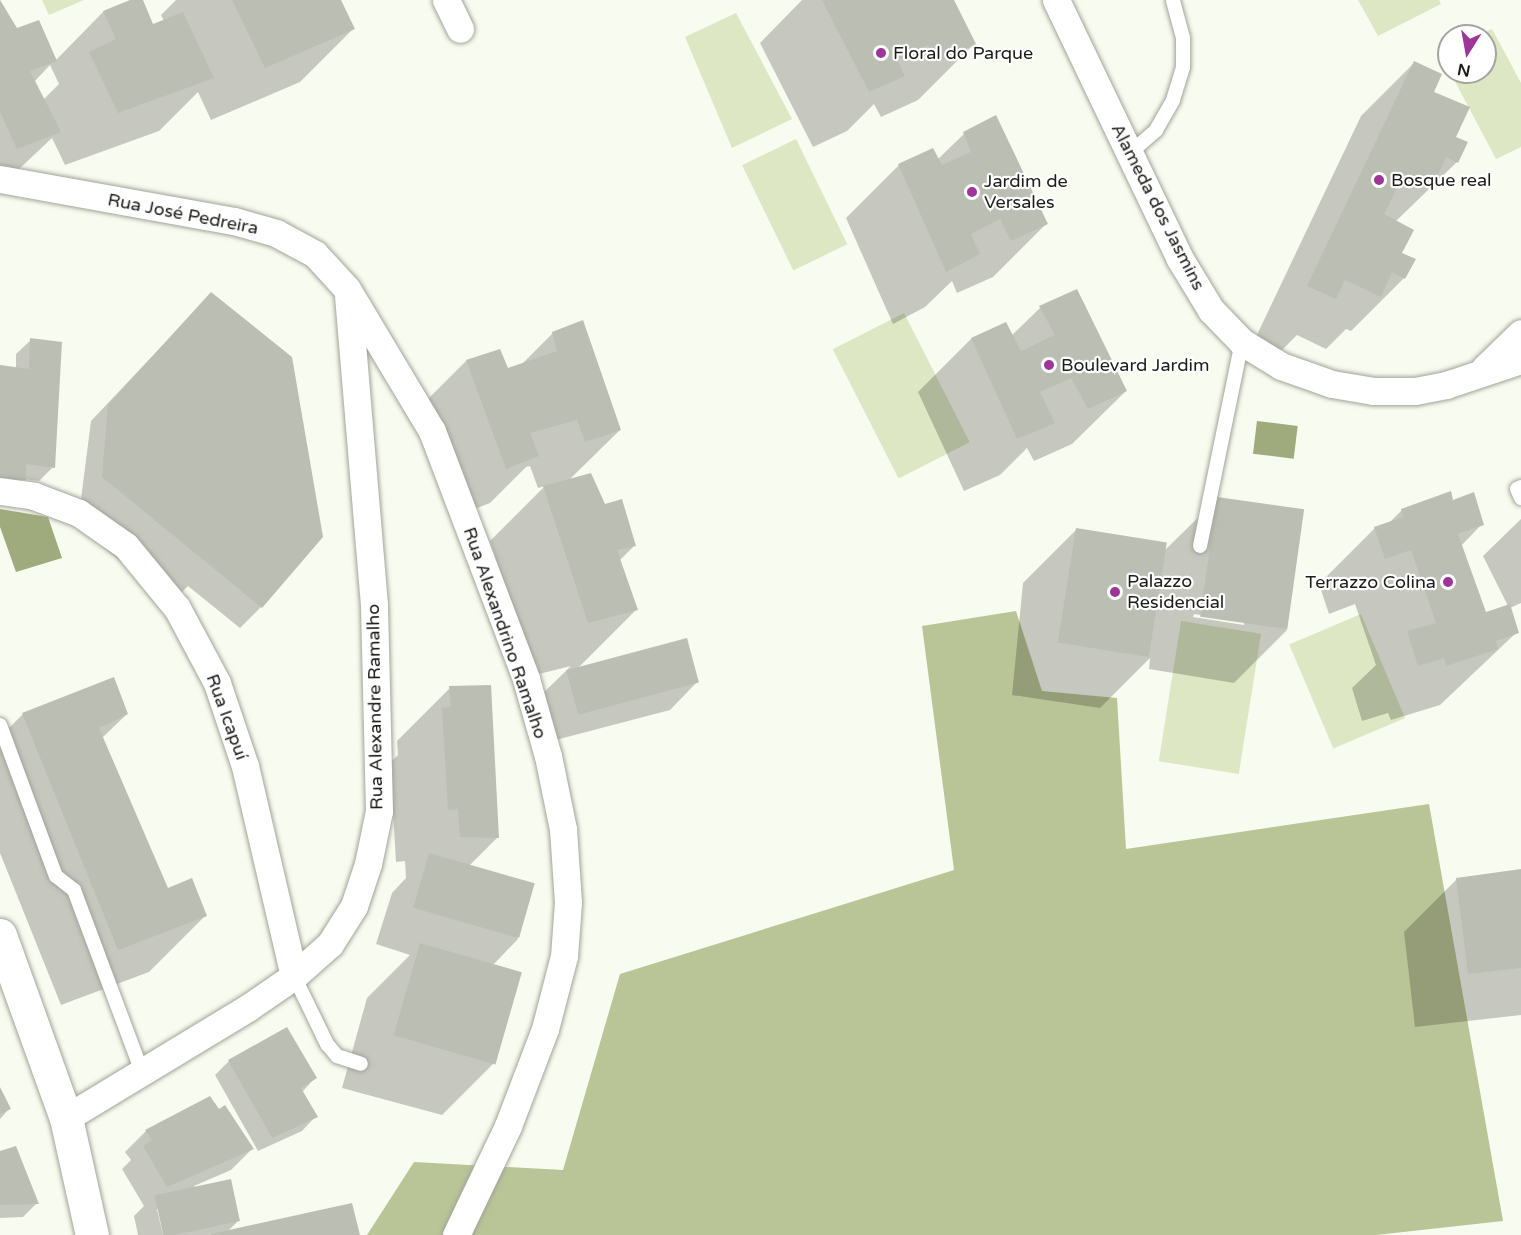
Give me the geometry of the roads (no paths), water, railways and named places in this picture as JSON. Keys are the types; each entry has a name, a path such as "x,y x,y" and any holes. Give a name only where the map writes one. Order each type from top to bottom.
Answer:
{"street":[{"path":"446,0 460,29"},
{"name":"Alameda dos Jasmins","path":"1056,0 1180,259 1211,310 1242,342 1281,366 1332,384 1374,391 1415,391 1521,360"},
{"name":"Rua José Pedreira","path":"0,178 276,232 315,254 347,289"},
{"name":"Rua Alexandre Ramalho","path":"66,1118 294,976 330,944 354,906 368,864 379,811 374,606 358,381 347,289"},
{"name":"Rua Alexandrino Ramalho","path":"347,289 432,432 526,679 548,756 562,829 568,902 564,956 545,1029 508,1125 456,1235"},
{"name":"Alameda dos Jasmins","path":"1480,372 1521,333"},
{"name":"Rua Icapuí","path":"0,491 34,496 79,513 126,546 177,608 218,683 245,766 294,976"},
{"path":"0,935 66,1118 89,1208 92,1235"}],"lane":[{"path":"1130,153 1156,130 1173,100 1183,67 1183,38 1173,0"},
{"path":"1200,546 1242,342"},
{"path":"1521,487 1517,489 1521,498"},
{"path":"0,725 56,876 74,890 142,1072"},
{"path":"294,976 327,1044 337,1056 361,1064"}],"place":[{"name":"Floral do Parque","path":"881,53"},
{"name":"Bosque real","path":"1379,180"},
{"name":"Jardim de Versales","path":"972,192"},
{"name":"Boulevard Jardim","path":"1049,365"},
{"name":"Terrazzo Colina","path":"1448,582"},
{"name":"Palazzo Residencial","path":"1115,592"}]}
